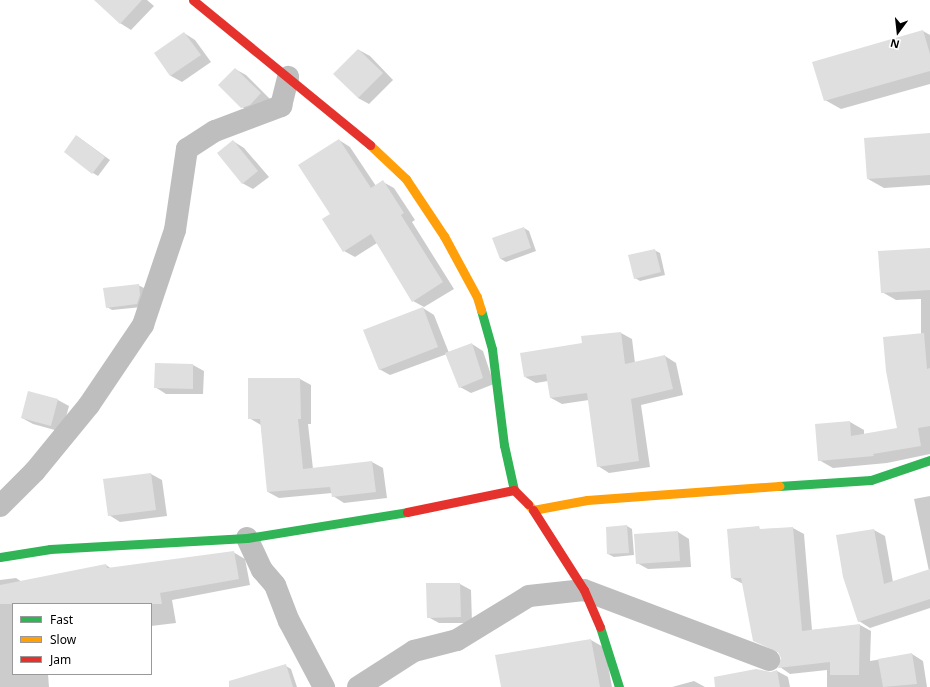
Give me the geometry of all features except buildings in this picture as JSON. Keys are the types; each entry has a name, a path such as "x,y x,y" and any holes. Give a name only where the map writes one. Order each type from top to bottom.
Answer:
{"street":[{"path":"193,0 352,128 406,179 444,236 477,297 492,349 504,446 514,490 533,510 584,590 606,642 620,687"},
{"path":"0,506 35,471 90,405 143,325 174,230 187,149 215,131 281,106 288,76"},
{"path":"533,510 587,500 871,480 930,460"},
{"path":"0,557 50,549 247,538 441,507 514,490"},
{"path":"247,538 262,570 276,585 289,621 324,687"},
{"path":"358,687 414,651 457,640 529,596 584,590 769,660"}],"traffic: fast":[{"path":"481,310 492,349 504,445 514,490"},
{"path":"779,486 871,480 930,460"},
{"path":"0,557 50,549 247,538 407,512"},
{"path":"600,627 619,687"}],"traffic: slow":[{"path":"370,145 406,179 444,236 477,297 481,310"},
{"path":"528,504 533,510 587,500 779,486"}],"traffic: jam":[{"path":"193,0 370,145"},
{"path":"407,512 514,490 528,504"},
{"path":"533,510 584,590 600,627"}]}
